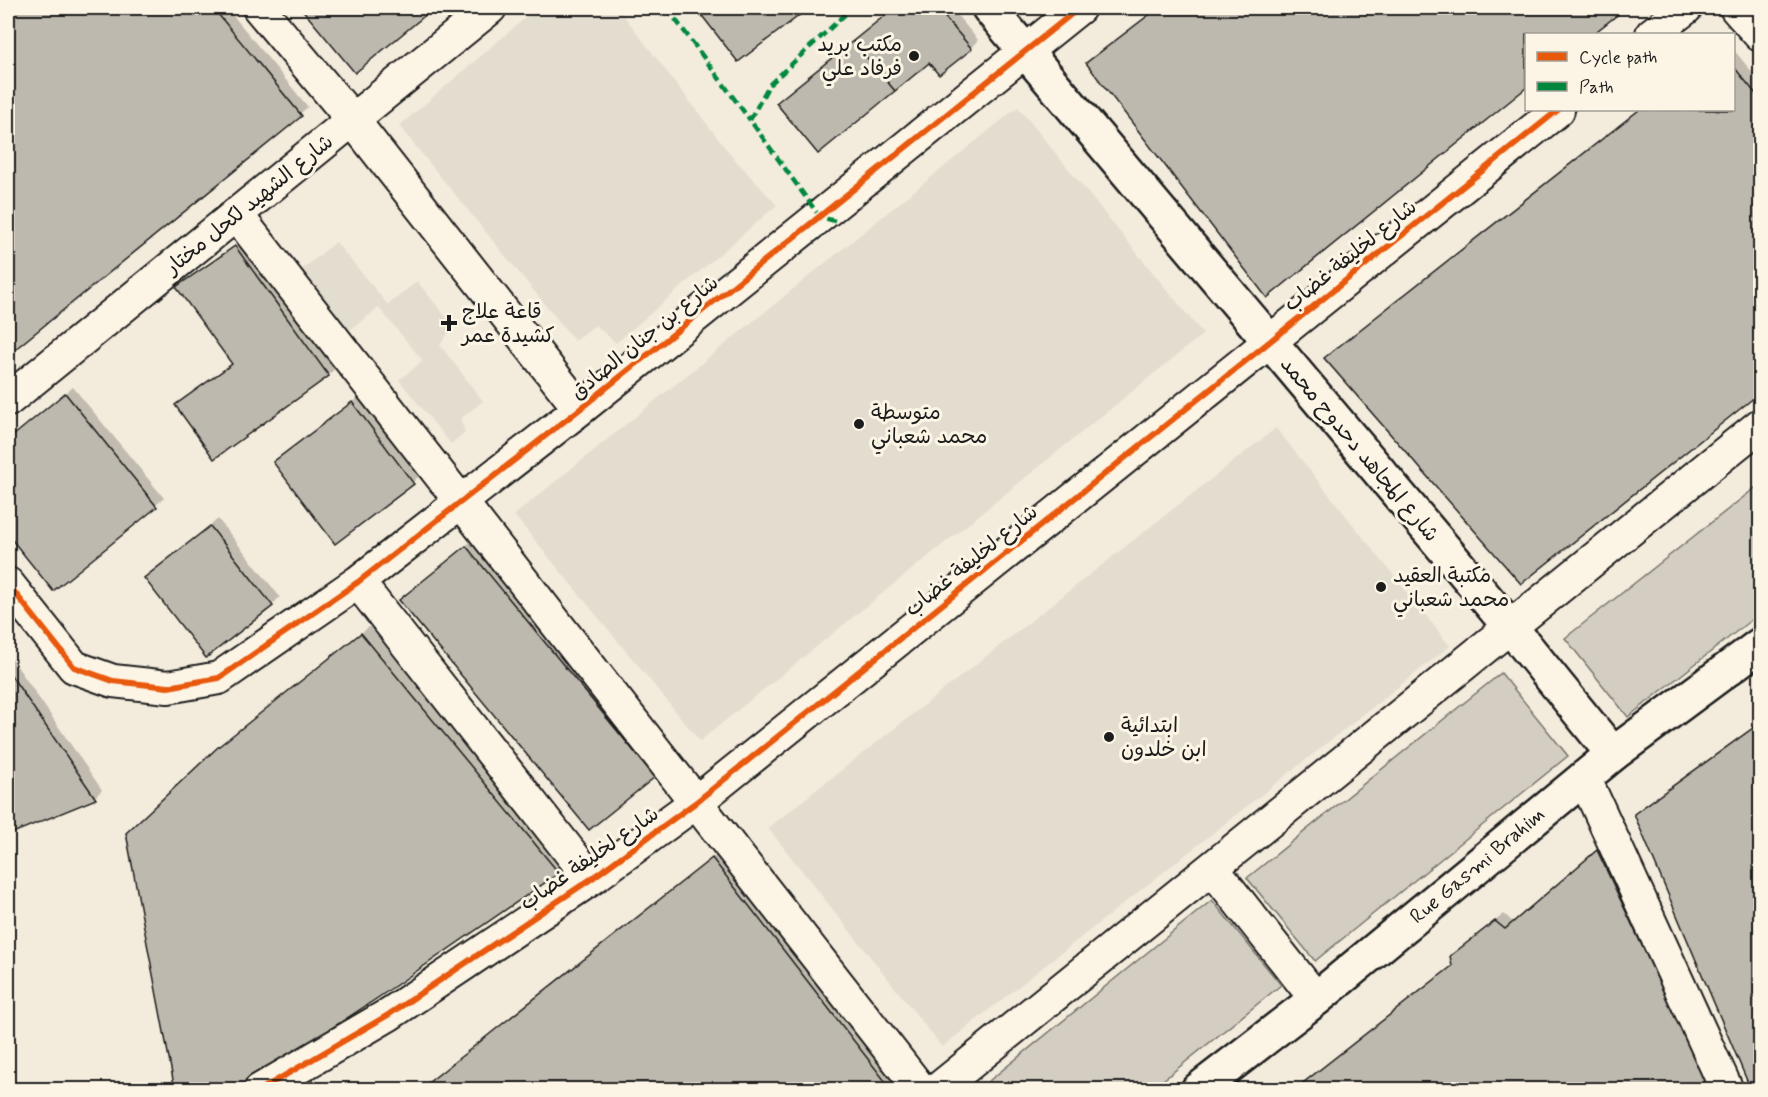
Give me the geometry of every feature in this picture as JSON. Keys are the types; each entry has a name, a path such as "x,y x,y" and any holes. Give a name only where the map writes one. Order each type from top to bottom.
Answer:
{"street":[{"path":"259,8 352,119 580,409"},
{"name":"شارع الشهيد لكحل مختار","path":"8,400 490,8"},
{"name":"شارع المجاهد دحدوح محمد","path":"989,8 1511,628 1596,730 1613,754"},
{"name":"شارع بن جنان الصادق","path":"8,584 74,667 112,681 168,687 219,678 358,582 463,501 1079,8"},
{"path":"1653,33 1686,8"},
{"path":"1736,8 1761,36"},
{"name":"شارع لخليفة غضاب","path":"260,1089 388,1014 591,879 695,803 1557,111"},
{"path":"236,214 463,501 695,803 921,1089"},
{"path":"937,1089 1761,425"},
{"path":"358,582 591,879"},
{"name":"Rue Gasmi Brahim","path":"1198,1089 1316,999 1613,754 1761,645"},
{"path":"1584,777 1727,1089"},
{"path":"1212,868 1316,999"}],"shaded area":[{"path":"537,8 618,8 730,154 777,205 616,343 595,325 575,341 399,126"},
{"name":"متوسطة محمد شعباني","path":"1018,107 1203,334 700,741 514,515"},
{"path":"336,242 388,305 417,281 453,326 440,345 483,401 460,419 465,432 451,444 399,380 423,361 379,308 348,331 300,271"},
{"name":"ابتدائية ابن خلدون","path":"1276,428 1450,646 942,1047 768,828"},
{"path":"1760,484 1760,613 1628,717 1565,638"},
{"path":"1501,673 1568,756 1315,961 1247,878"},
{"path":"1212,900 1281,985 1152,1089 979,1089"}],"building":[{"path":"8,8 213,8 302,116 8,355"},
{"path":"301,8 434,8 355,73"},
{"path":"696,8 809,8 738,62"},
{"name":"مكتب بريد فرفاد علي","path":"894,8 937,8 972,49 939,75 929,63 895,91 853,41"},
{"path":"1158,8 1626,8 1594,33 1525,33 1525,89 1267,298 1086,63"},
{"path":"853,41 895,91 818,154 776,103"},
{"path":"1735,68 1760,99 1760,393 1521,584 1324,358 1638,111 1735,111"},
{"path":"235,246 329,376 214,459 175,405 232,364 176,287"},
{"path":"65,393 157,507 53,591 8,535 8,440"},
{"path":"352,402 414,484 335,544 273,462"},
{"path":"210,526 273,606 206,658 144,578"},
{"path":"466,546 655,777 589,830 399,600"},
{"path":"361,633 559,873 379,997 238,1090 175,1090 126,833 218,747"},
{"path":"8,671 96,799 8,835"},
{"path":"1760,723 1760,1090 1751,1090 1634,814"},
{"path":"1597,850 1710,1090 1294,1090 1452,966 1450,956 1495,921 1505,929"},
{"path":"712,858 892,1090 419,1090"}],"marked path":[{"path":"667,8 750,120"},
{"path":"835,221 820,217 750,120 769,85 852,8"}],"cycle path":[{"path":"8,584 74,667 113,681 168,687 219,678 358,582 580,409 1079,8"},
{"path":"260,1090 388,1015 591,879 695,803 1557,111"}],"place":[{"name":"مكتب بريد فرفاد علي","path":"914,56"},
{"name":"قاعة علاج كشيدة عمر","path":"449,323"},
{"name":"متوسطة محمد شعباني","path":"859,424"},
{"name":"مكتبة العقيد محمد شعباني","path":"1381,587"},
{"name":"ابتدائية ابن خلدون","path":"1109,737"}]}
